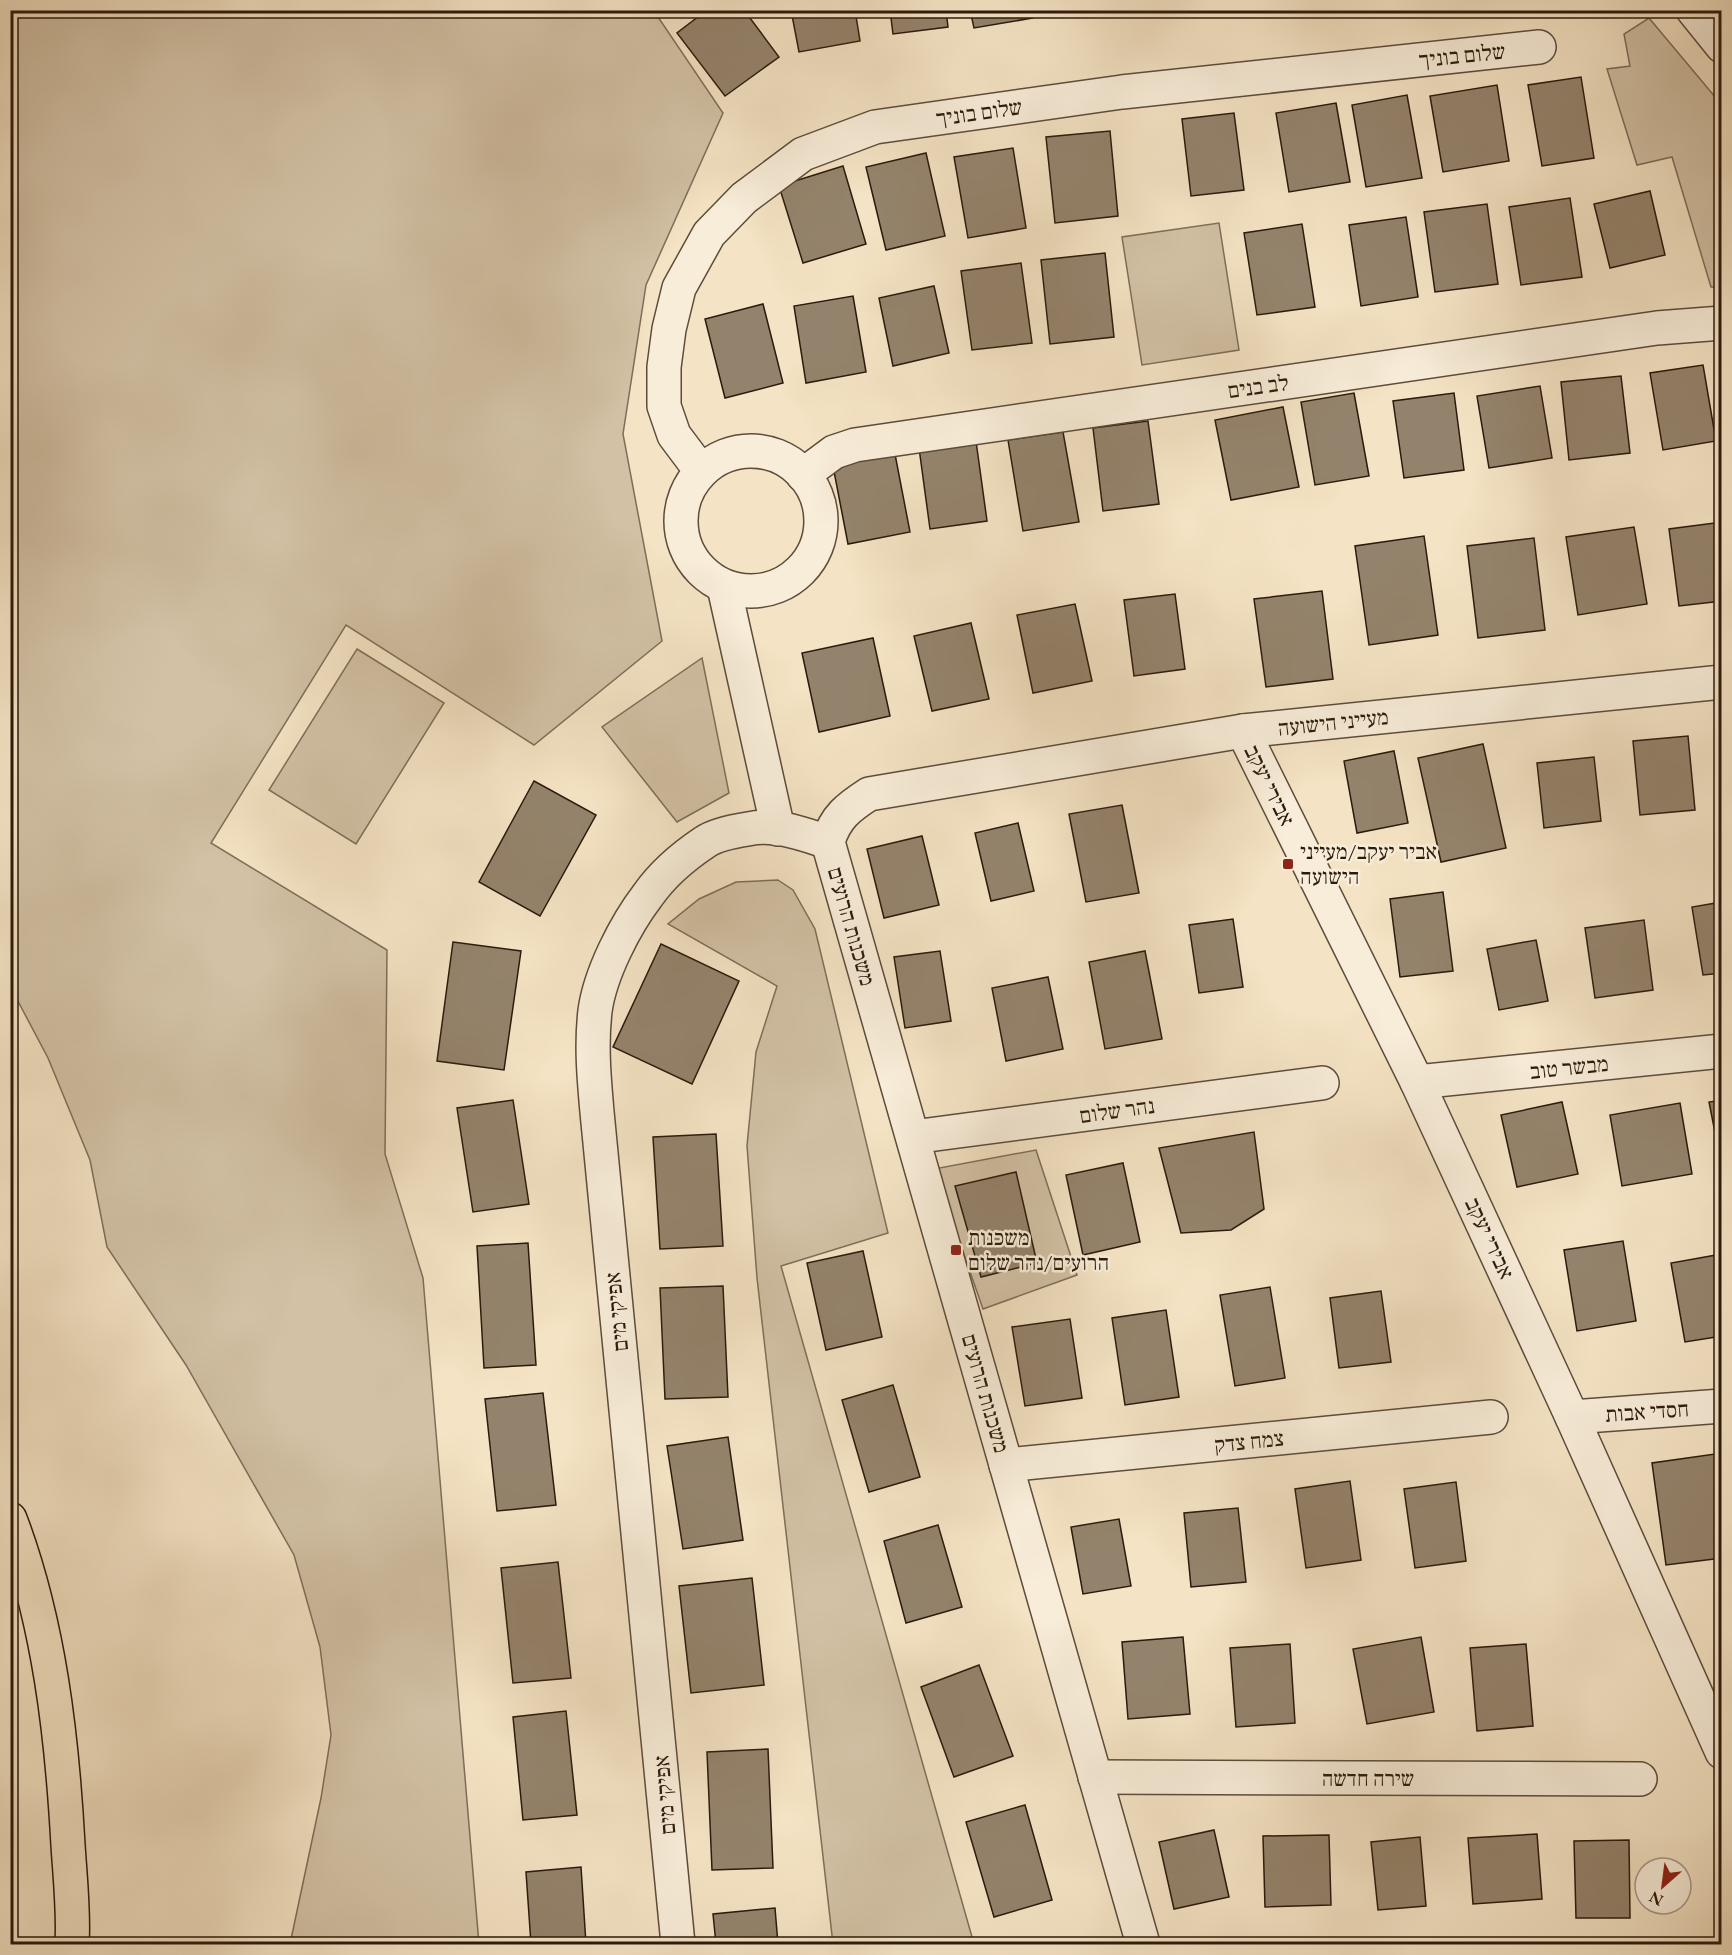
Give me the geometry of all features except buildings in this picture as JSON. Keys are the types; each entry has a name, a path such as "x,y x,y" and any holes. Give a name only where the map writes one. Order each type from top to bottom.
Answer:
{"main road":[{"path":"10,1519 20,1545 50,1660 65,1797 72,1944"}],"street":[{"path":"1693,10 1722,45"},
{"name":"שלום בוניך","path":"700,471 675,435 664,406 666,348 678,288 709,234 744,198 803,154 875,127 1122,92 1539,47"},
{"name":"לב בנים","path":"803,475 834,452 855,445 1657,328 1722,322"},
{"path":"745,451 769,453 795,466 803,475 811,484 821,507 821,531 811,560 795,577 772,589 748,592 724,587 710,579 692,561 682,539 680,514 687,490 700,471 721,457 745,451"},
{"path":"724,587 778,829"},
{"name":"מעייני הישועה","path":"828,842 832,829 847,808 869,794 1244,731 1722,682"},
{"name":"אבירי יעקב","path":"1244,731 1418,1082 1572,1417 1722,1752"},
{"name":"אפיקי מים","path":"678,1944 592,1049 596,1009 605,974 625,933 648,895 677,864 707,841 750,828 788,829 828,842"},
{"name":"משכנות הרועים","path":"828,842 1143,1944"},
{"name":"מבשר טוב","path":"1418,1082 1722,1051"},
{"name":"נהר שלום","path":"913,1137 1322,1083"},
{"name":"חסדי אבות","path":"1572,1417 1722,1406"},
{"name":"צמח צדק","path":"1006,1465 1491,1417"},
{"name":"שירה חדשה","path":"1095,1777 1640,1779"}],"shaded area":[{"path":"10,11 654,11 723,113 646,285 623,434 662,641 534,745 346,625 211,843 387,950 385,1154 423,1278 479,1944 290,1944 321,1798 331,1735 320,1647 294,1555 186,1365 107,1247 90,1160 48,1058 11,988"},
{"path":"1649,18 1721,104 1721,287 1711,287 1672,157 1637,165 1607,69 1630,66 1624,34"},
{"path":"1219,223 1239,350 1142,365 1122,237"},
{"path":"357,649 444,703 356,844 269,790"},
{"path":"702,658 729,793 677,822 602,727"},
{"path":"778,880 793,890 815,929 888,1233 781,1266 974,1944 833,1944 757,1278 747,1146 756,1052 777,986 668,924 699,899 736,882"},
{"path":"1036,1150 1077,1275 983,1309 934,1169"}],"place":[{"name":"אביר יעקב/מעייני הישועה","path":"1288,864"},
{"name":"משכנות הרועים/נהר שלום","path":"956,1250"}]}
